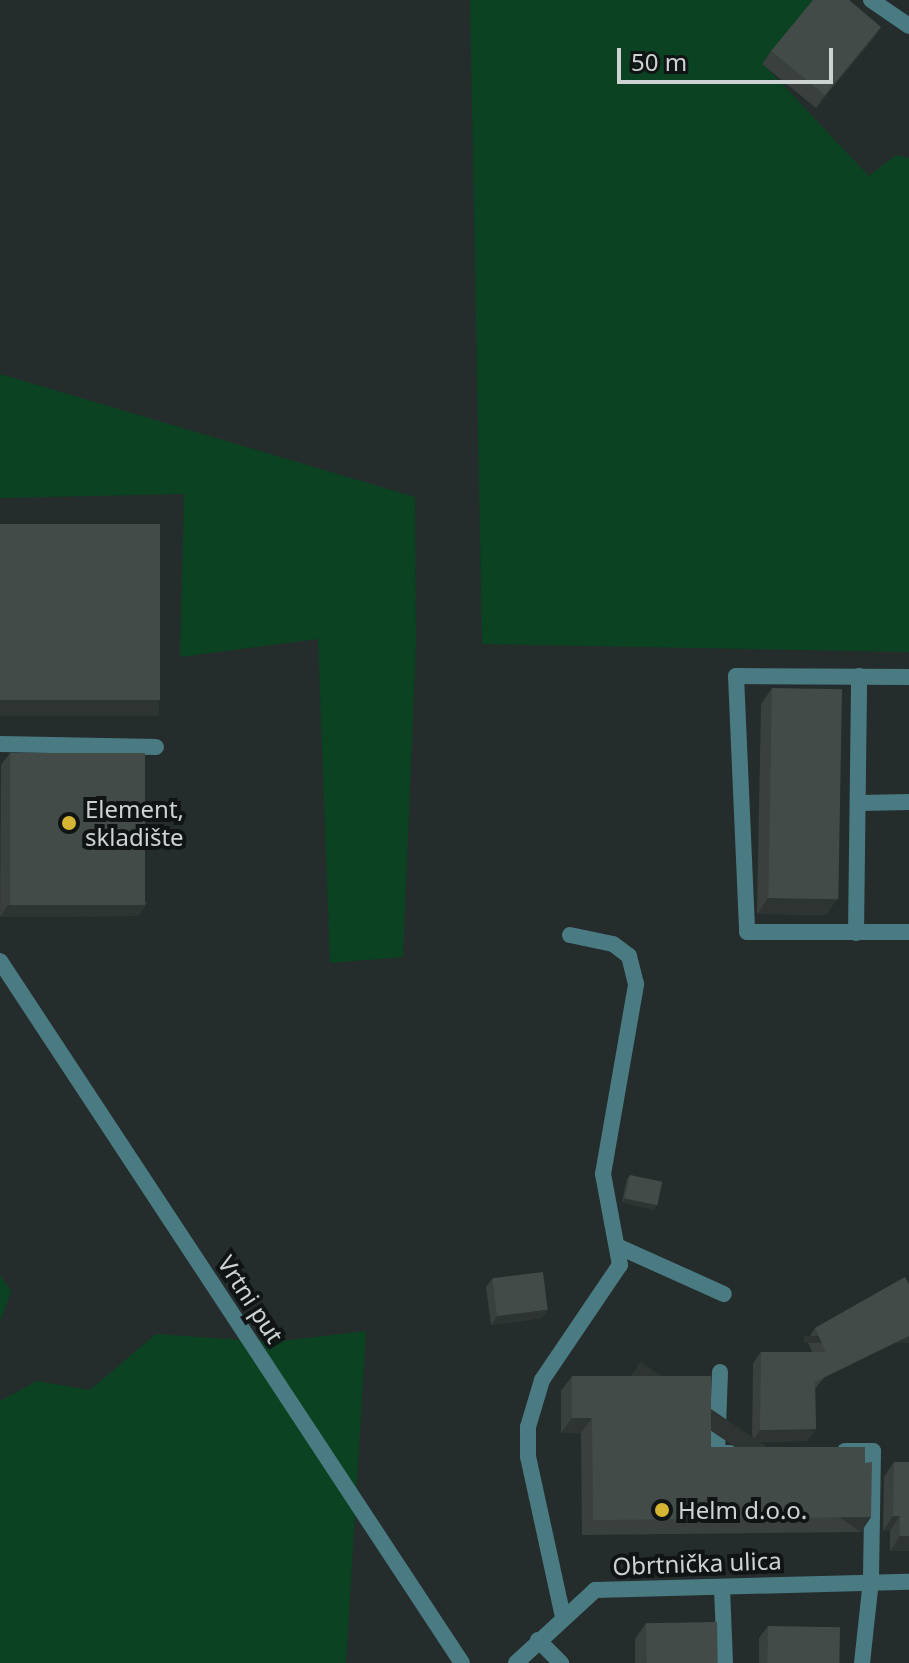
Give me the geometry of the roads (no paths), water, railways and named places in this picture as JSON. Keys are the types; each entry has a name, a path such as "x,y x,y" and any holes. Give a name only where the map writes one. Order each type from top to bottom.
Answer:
{"street":[{"path":"871,0 909,26"},
{"path":"909,677 736,676 747,932 909,932"},
{"path":"856,933 861,803 859,676"},
{"path":"0,744 156,747"},
{"path":"861,803 909,802"},
{"path":"563,1617 528,1457 528,1427 542,1380 615,1279 617,1246 605,1204 603,1174 636,971 629,956 613,944 570,935"},
{"name":"Vrtni put","path":"0,961 462,1663"},
{"path":"617,1246 724,1294"},
{"path":"720,1372 717,1453 748,1453"},
{"path":"826,1451 873,1451 871,1580 862,1663"},
{"name":"Obrtnička ulica","path":"516,1663 595,1590 722,1588 871,1580 909,1582"},
{"path":"722,1588 725,1663"},
{"path":"538,1640 561,1663"}],"place":[{"name":"Element, skladište","path":"69,823"},
{"name":"Helm d.o.o.","path":"662,1510"}]}
